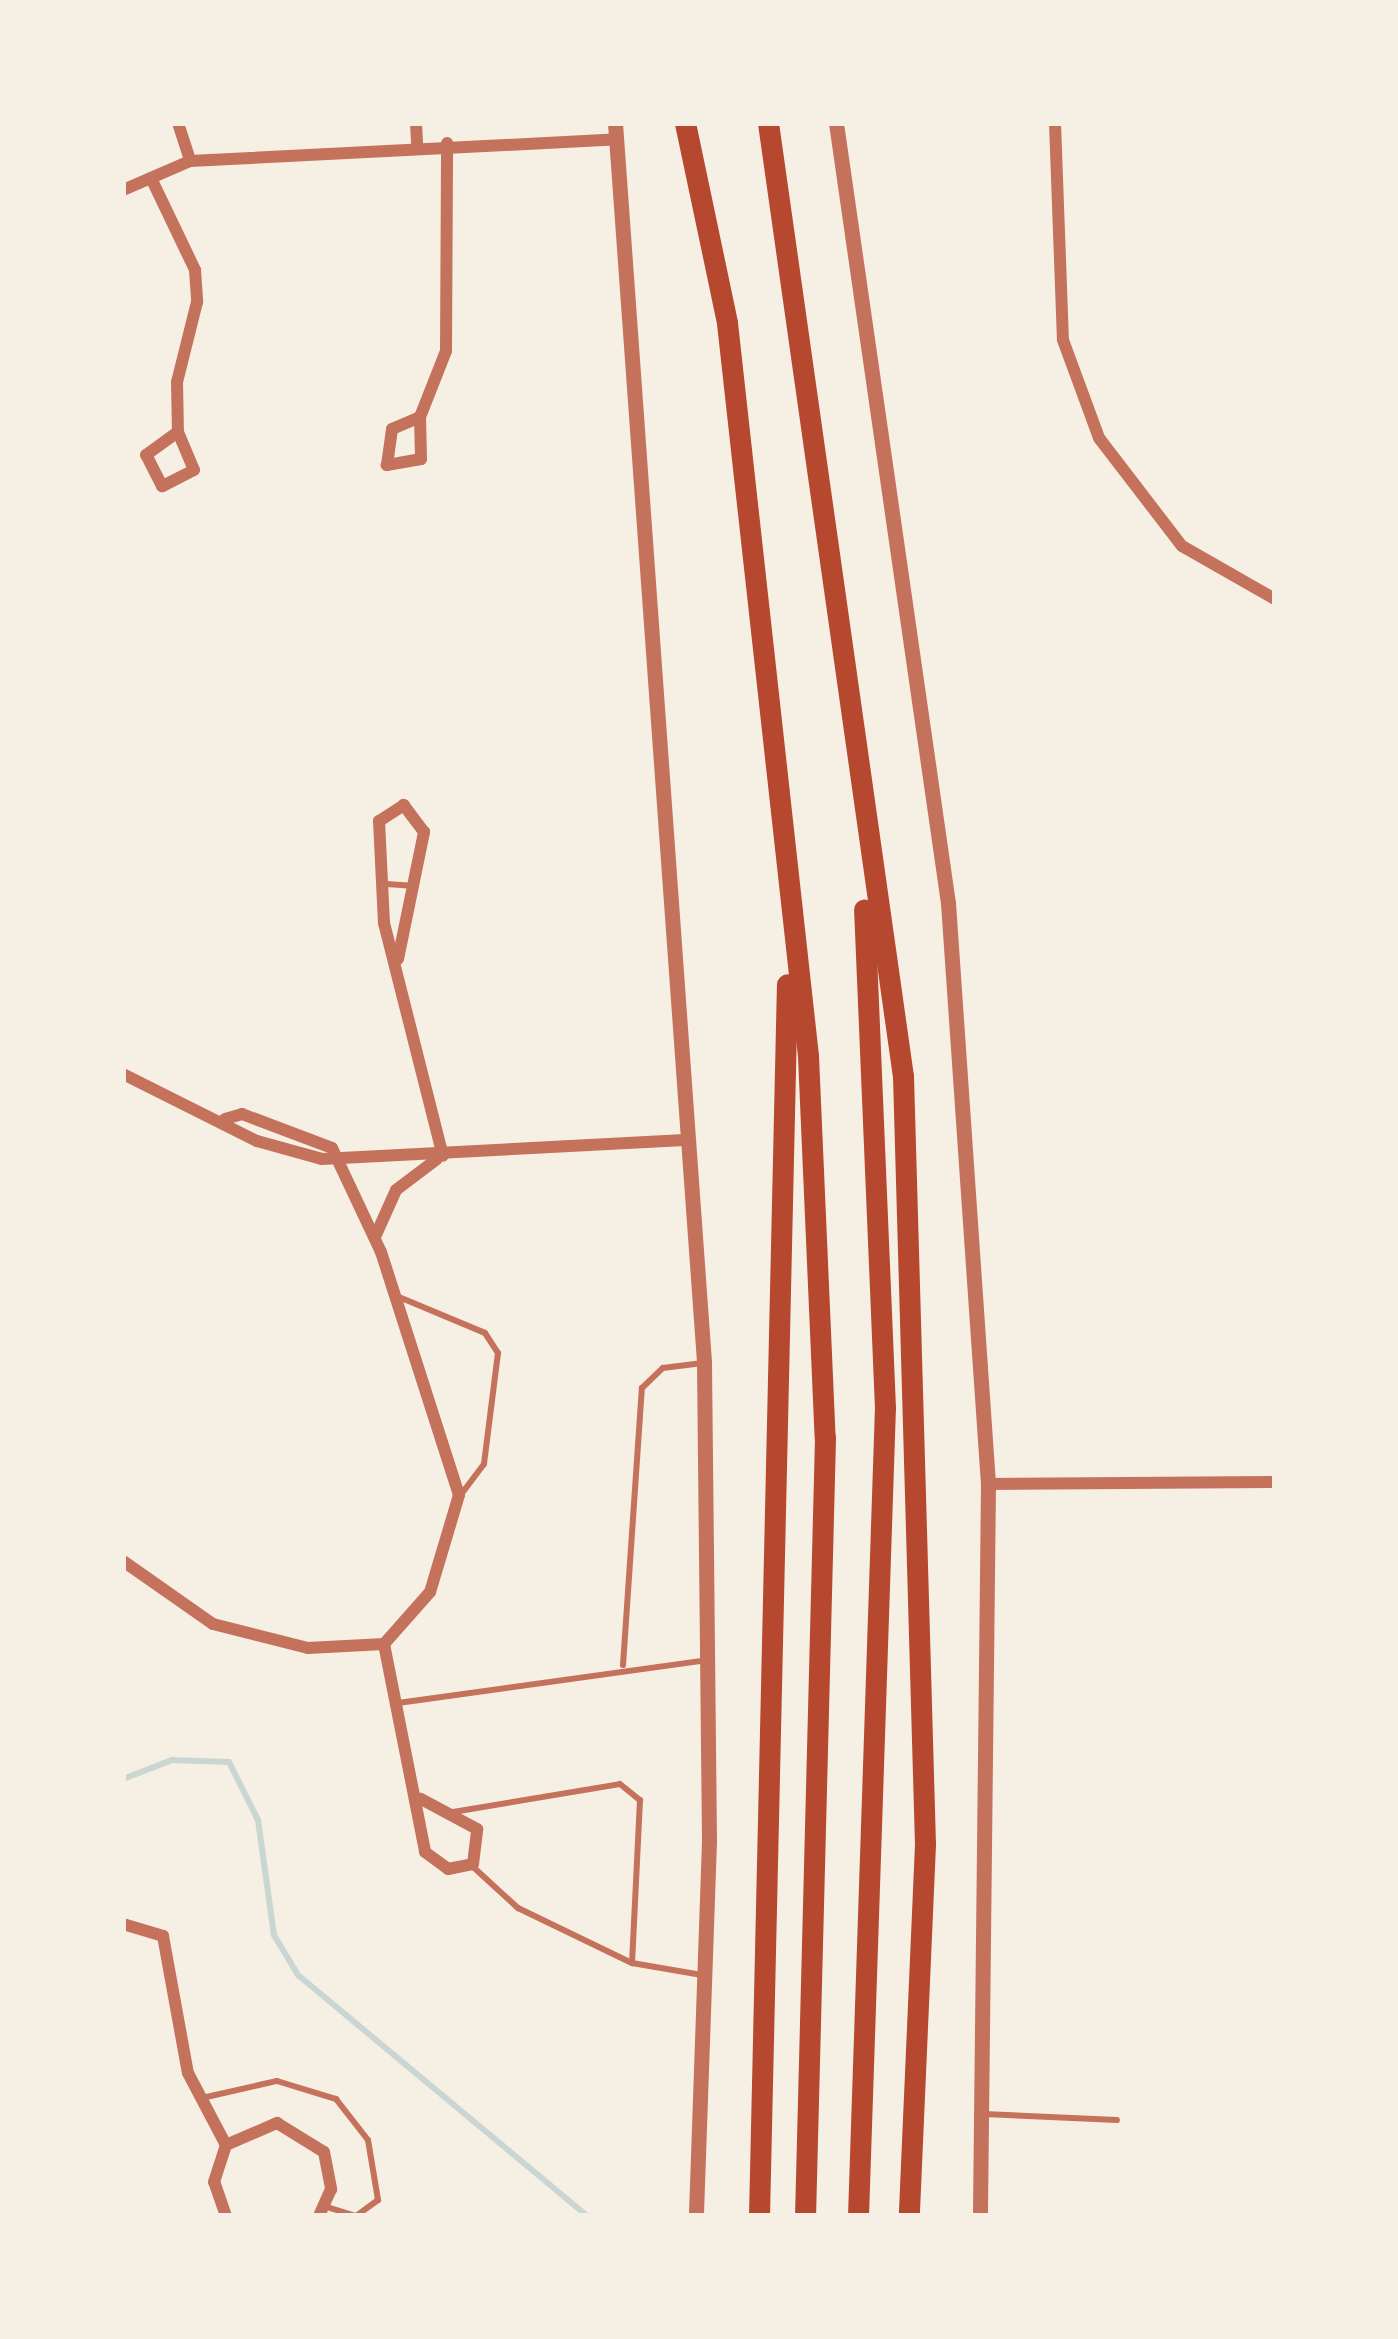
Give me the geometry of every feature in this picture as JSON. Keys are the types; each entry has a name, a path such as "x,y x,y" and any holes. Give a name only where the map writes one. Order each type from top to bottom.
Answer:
{"highway":[{"path":"685,123 727,323 790,965 808,1056 825,1438 805,2216"},
{"path":"768,123 858,799 903,1076 917,1336 925,1844 909,2216"},
{"path":"858,799 885,1408 858,2216"},
{"path":"759,2216 779,1057 790,965"}],"street":[{"path":"178,123 190,161"},
{"path":"416,123 417,143"},
{"path":"836,123 948,903 988,1484 980,2216"},
{"path":"1055,123 1063,340 1099,438 1182,546 1275,599"},
{"path":"123,190 190,161 616,131 704,1363 706,1976 696,2216"},
{"path":"420,418 392,429 387,466 421,458 420,418 447,339 447,143"},
{"path":"151,178 195,270 178,432 194,474 161,486 146,455 178,432"},
{"path":"398,959 424,832 404,805 379,821 382,884 398,959 443,1156"},
{"path":"123,1074 225,1118 267,1144 337,1157 443,1156 686,1140"},
{"path":"123,1561 213,1624 308,1648 385,1644 430,1592 458,1495 375,1237 337,1157 275,1126 225,1118"},
{"path":"375,1237 404,1181 443,1156"},
{"path":"988,1484 1275,1482"},
{"path":"385,1644 421,1799 415,1819 428,1857 471,1865 482,1838 453,1812 421,1799"},
{"path":"123,1924 163,1936 197,2100 226,2145"},
{"path":"226,2216 214,2182 226,2145 258,2125 296,2127 324,2152 323,2212"}],"lane":[{"path":"382,884 412,886"},
{"path":"267,1144 275,1126"},
{"path":"394,1294 485,1333 498,1353 484,1464 458,1495"},
{"path":"623,1665 642,1388 663,1368 704,1363"},
{"path":"398,1703 623,1665 707,1660"},
{"path":"453,1812 620,1784 640,1800 632,1964"},
{"path":"471,1865 518,1908 632,1964 706,1976"},
{"path":"197,2100 277,2081 336,2099 368,2140 378,2200 356,2216 323,2212"},
{"path":"981,2114 1118,2120"}],"waterway":[{"path":"123,1779 172,1760 229,1762 258,1820 274,1935 298,1975 587,2216"}]}
